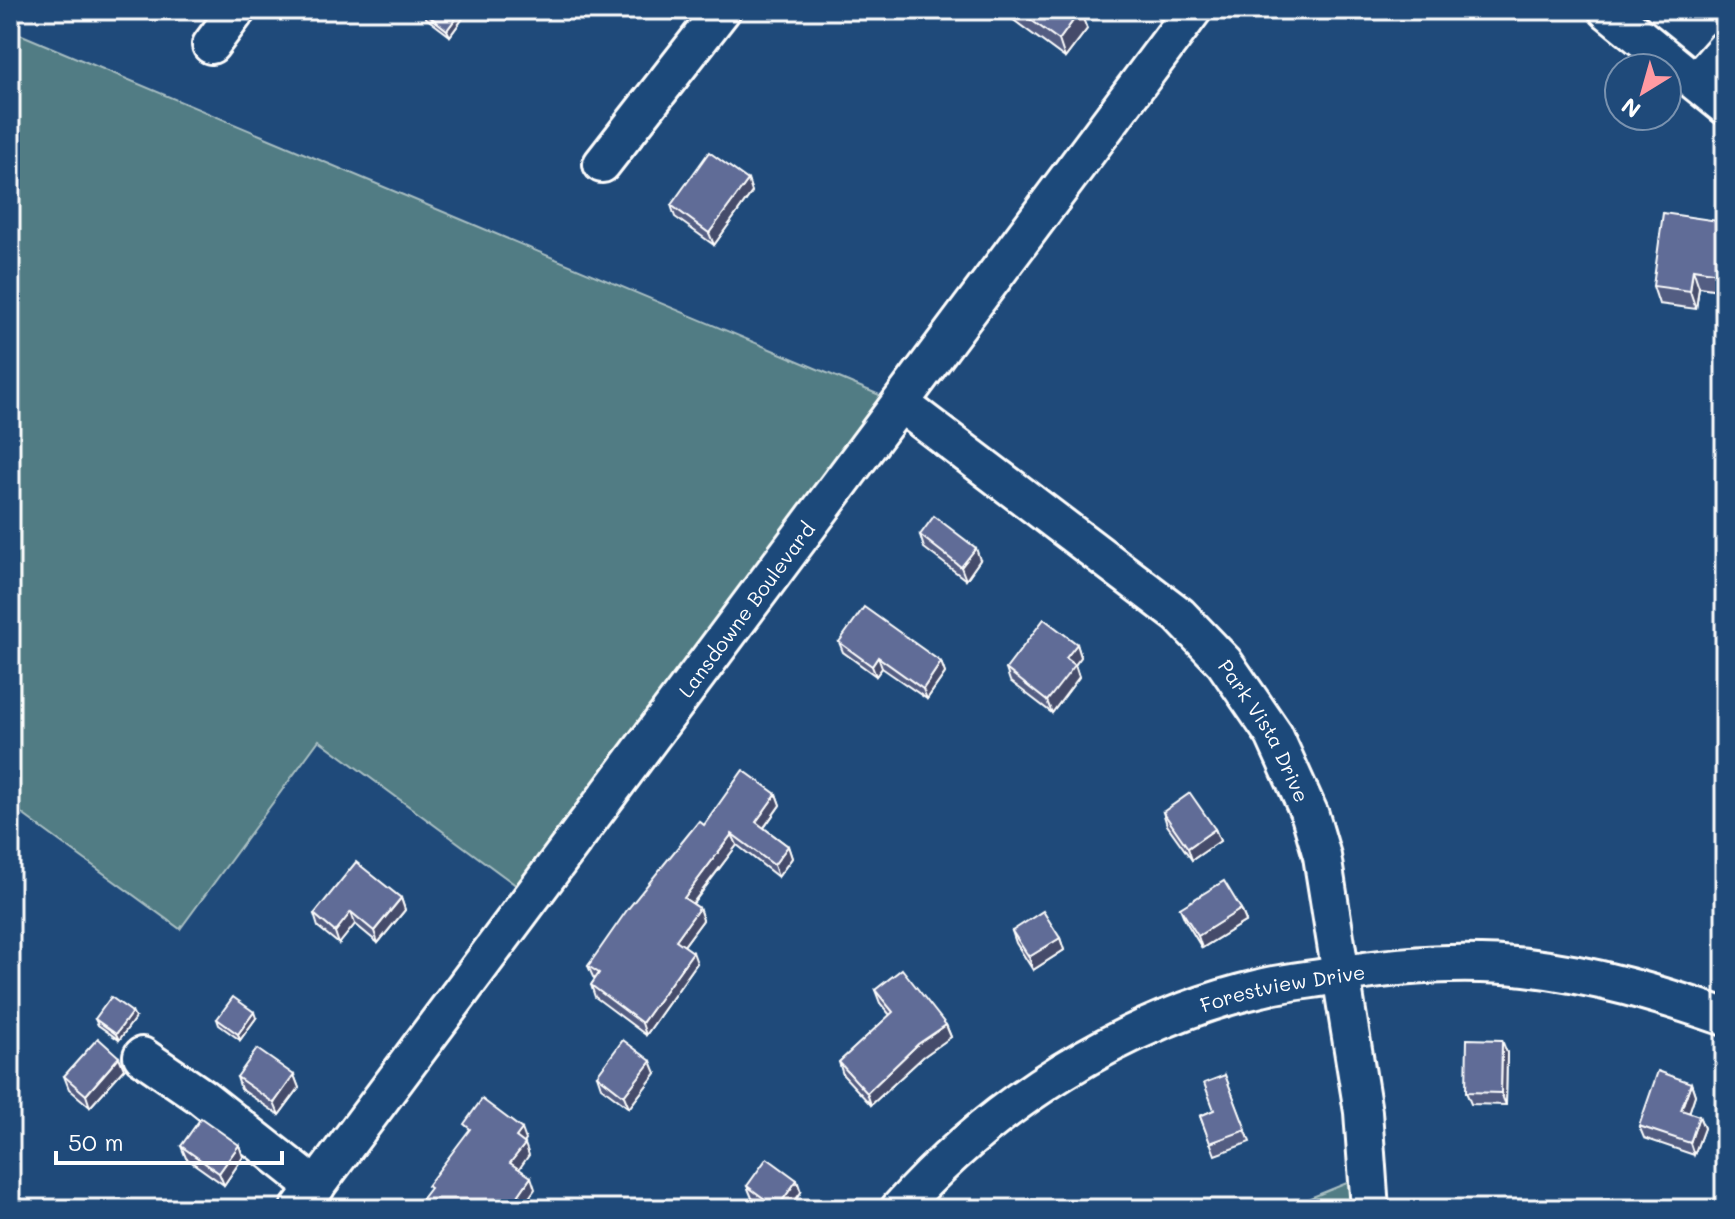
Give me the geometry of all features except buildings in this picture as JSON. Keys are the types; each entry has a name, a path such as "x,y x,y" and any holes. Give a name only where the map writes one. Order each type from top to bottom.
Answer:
{"street":[{"path":"211,45 237,10"},
{"path":"602,164 722,10"},
{"name":"Lansdowne Boulevard","path":"308,1198 1193,10"},
{"path":"1607,10 1725,106"},
{"path":"1696,82 1725,49"},
{"name":"Park Vista Drive","path":"901,404 1157,597 1224,662 1274,735 1310,815 1322,856 1363,1112 1370,1209"},
{"name":"Forestview Drive","path":"899,1209 925,1180 994,1118 1093,1055 1193,1008 1261,988 1343,974 1462,964 1524,967 1639,987 1725,1017"},
{"path":"142,1056 202,1097 308,1198"}],"green space":[{"path":"10,30 901,404 532,897 319,740 180,929 10,805"},
{"path":"1369,1174 1370,1209 1283,1209"}]}
